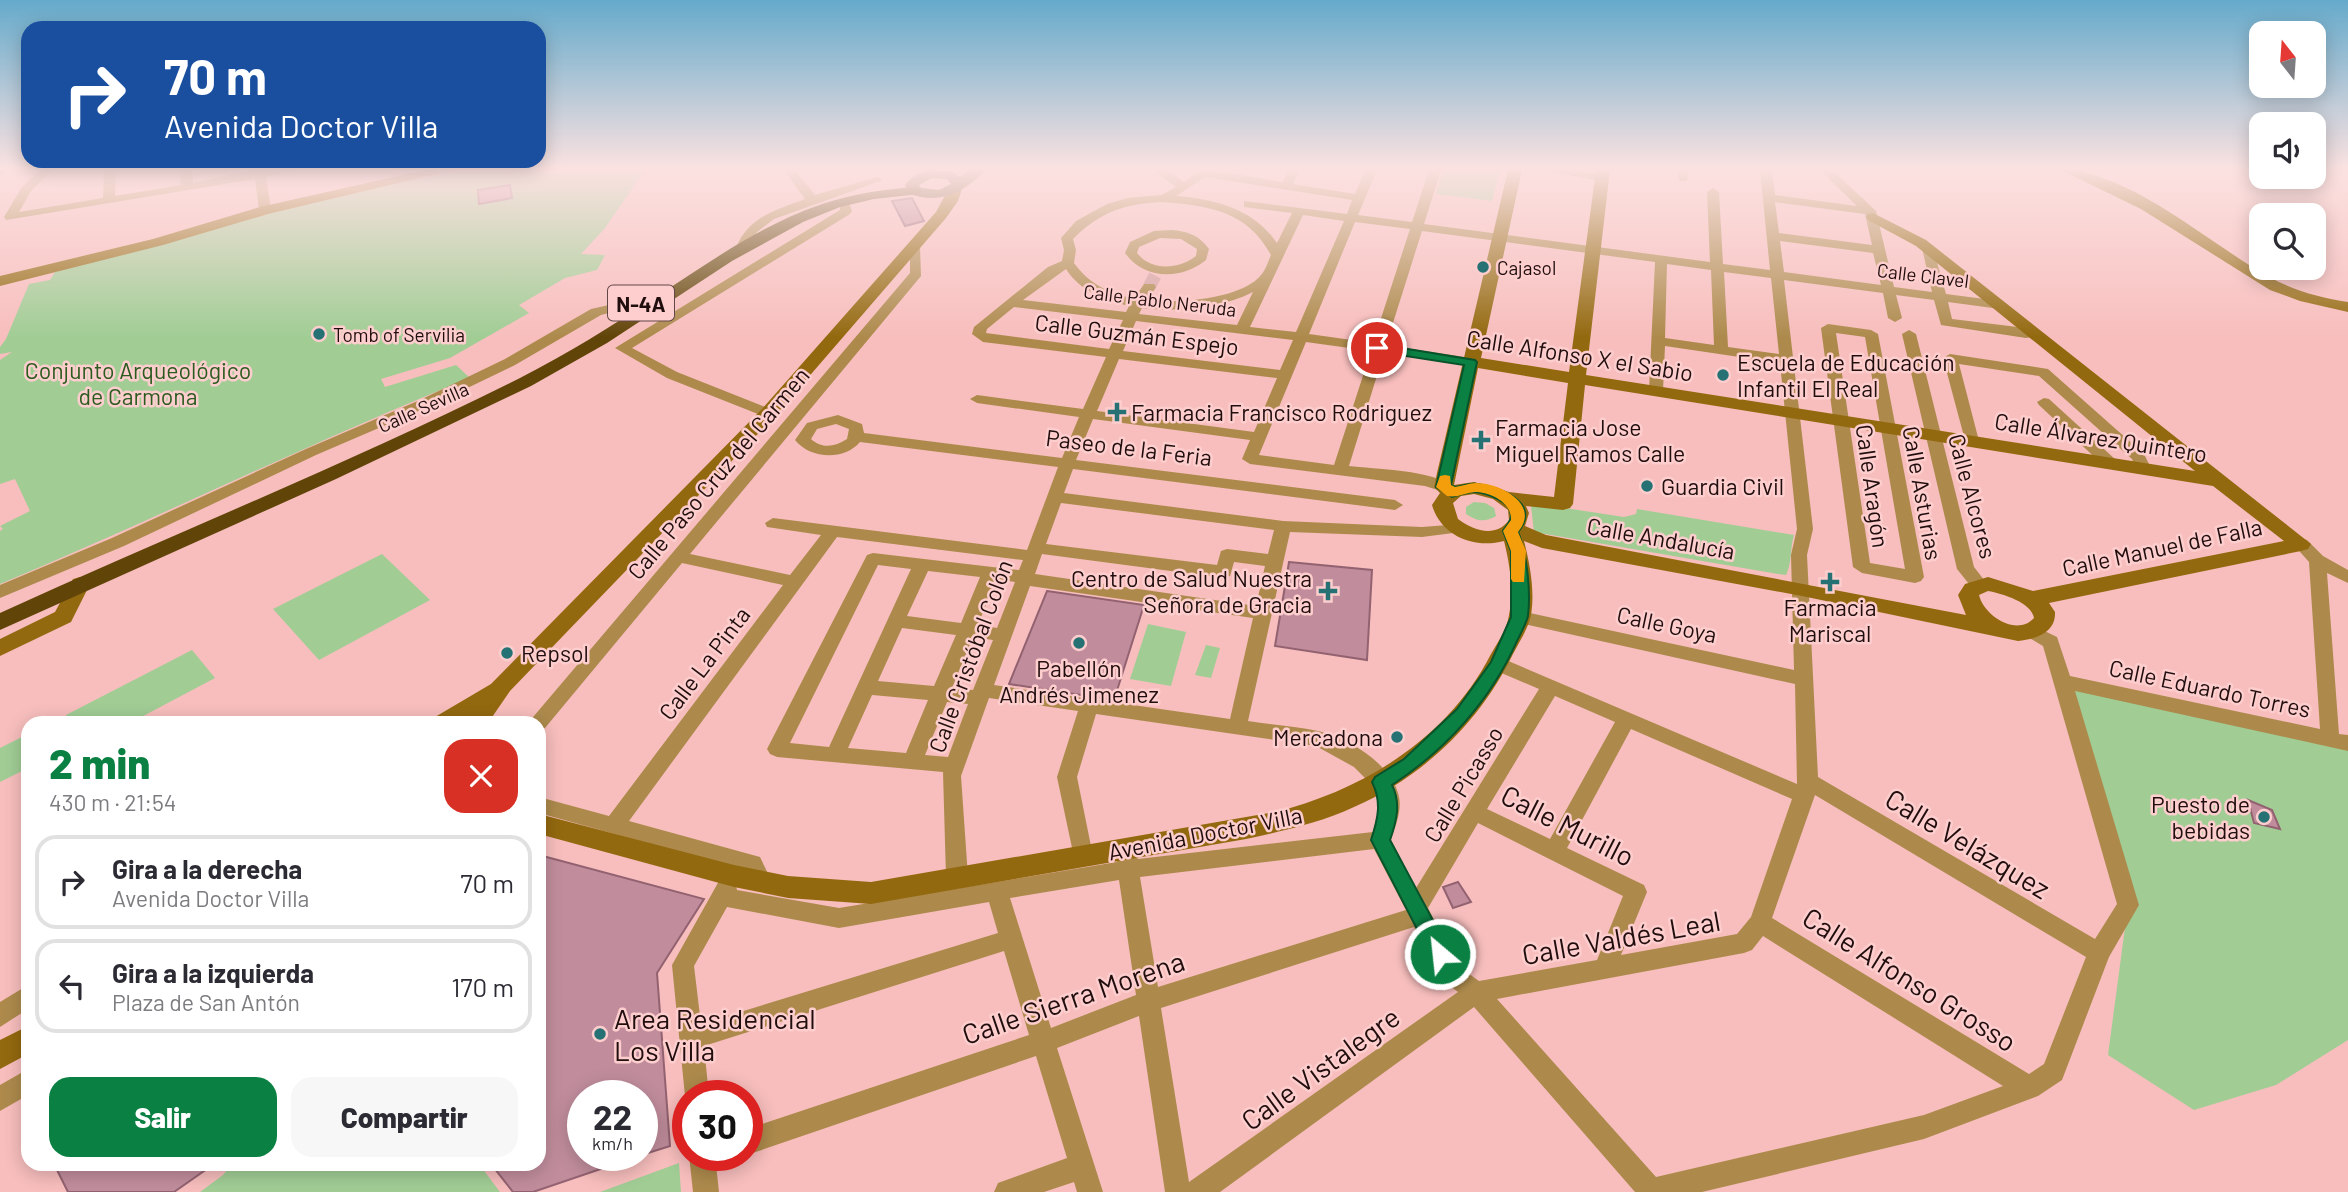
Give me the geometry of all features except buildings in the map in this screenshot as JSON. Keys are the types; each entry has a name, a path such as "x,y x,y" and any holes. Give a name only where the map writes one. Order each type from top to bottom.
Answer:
{"highway":[{"name":"Calle Sevilla","path":"376,451 538,368 626,309 777,226"},
{"name":"Calle Sevilla","path":"376,451 467,412 547,371 626,324 743,243 783,226"},
{"name":"N-4A","path":"0,622 376,451"}],"street":[{"path":"0,281 213,226"},
{"path":"743,243 755,226"},
{"path":"768,413 672,375 622,348 822,226"},
{"path":"480,716 502,685 768,413 932,226"},
{"path":"1081,226 1067,238 1070,250 1068,263 1075,275 1087,286 1136,308 1208,303 1239,293 1264,280"},
{"path":"1258,226 1277,254"},
{"path":"1242,329 1292,226"},
{"path":"1349,226 1251,459 1427,481 1448,490 1486,489 1507,498 1563,503 1595,226"},
{"name":"Calle Clavel","path":"1407,226 2000,305"},
{"path":"1455,528 1442,513 1442,505 1448,490 1471,362 1501,226"},
{"path":"1715,226 1721,349"},
{"path":"1771,226 1805,529 1799,555 1802,589"},
{"path":"1875,226 1895,318"},
{"path":"1891,226 1927,248 2219,481"},
{"path":"2177,226 2267,283 2300,295 2348,307"},
{"path":"1340,470 1417,227"},
{"path":"1171,234 1191,238 1202,246 1202,257 1194,264 1175,270 1158,270 1133,258 1131,251 1136,243 1152,235 1171,234"},
{"path":"1772,236 1880,250"},
{"name":"Calle Paso Cruz del Carmen","path":"544,716 916,273 914,247"},
{"path":"1927,248 1946,322 2035,333"},
{"path":"1656,391 1661,260"},
{"path":"1013,303 1053,270 1068,263"},
{"path":"685,284 709,294"},
{"name":"Calle Cristóbal Colón","path":"957,877 951,776 1088,414 1136,308 1149,287"},
{"name":"Calle Pablo Neruda","path":"1013,303 1136,308 1242,329 1302,337"},
{"name":"Calle Guzmán Espejo","path":"1013,303 981,327 979,334 983,338 1285,375"},
{"path":"0,592 118,542 311,452 436,398 510,362 596,312 626,309"},
{"name":"Calle Aragón","path":"1871,334 1828,328 1862,567 1915,576"},
{"name":"Calle Asturias","path":"1871,334 1915,576"},
{"name":"Calle Alcores","path":"1909,334 1966,569 1979,585"},
{"name":"Calle Alfonso X el Sabio","path":"1302,337 1933,435"},
{"path":"1658,341 1785,359"},
{"path":"1971,441 1950,358 2043,372 2139,457 2143,468"},
{"name":"Paseo de la Feria","path":"977,399 1260,437"},
{"path":"2044,402 2110,463"},
{"path":"846,420 856,427 857,437 837,450 819,451 806,445 803,440 808,429 821,421 846,420"},
{"path":"787,426 808,429"},
{"name":"Calle Álvarez Quintero","path":"1933,435 2219,481 2301,544 2316,560 2348,577"},
{"name":"Paseo de la Feria","path":"857,437 1395,505"},
{"path":"1055,497 1283,526 1422,532 1455,528 1478,536 1501,535 1512,530 1518,522 1519,513 1507,498"},
{"path":"773,523 1224,572 1227,555 1275,561"},
{"path":"1237,727 1283,526"},
{"name":"Calle La Pinta","path":"614,825 833,530"},
{"name":"Calle Andalucía","path":"1512,530 1542,541 2003,629 2032,632"},
{"name":"Avenida Doctor Villa","path":"546,826 728,887 839,918 997,893 1307,814 1356,796 1410,764 1463,714 1499,664 1520,617 1518,551 1512,530"},
{"name":"Calle Manuel de Falla","path":"2032,599 2301,544"},
{"path":"678,557 794,582"},
{"path":"956,765 777,750 873,559 990,573 1263,613"},
{"path":"2316,560 2339,741"},
{"path":"835,755 922,565"},
{"path":"913,761 990,573"},
{"path":"0,648 63,617 80,584"},
{"path":"866,687 940,694 982,694 1089,705 1319,739 1352,753 1381,782 1389,797 1387,820 1380,840 1450,973 1476,992 1651,1191 1924,1127 2029,1088 2053,1072 2099,953 2128,905 2050,642 2032,632 2044,622 2044,615 2032,599 2023,593 1999,584 1979,585 1968,595 1972,610 1991,625 2003,629"},
{"name":"Calle Valdés Leal","path":"1476,992 1744,943 1760,922 1807,788 1802,589"},
{"name":"Calle Goya","path":"1520,617 1805,678"},
{"path":"896,621 1004,635"},
{"name":"Calle Velázquez","path":"1499,664 1627,719 1807,788 2099,953"},
{"name":"Calle Eduardo Torres","path":"2062,681 2339,741"},
{"path":"454,716 502,685"},
{"name":"Calle Picasso","path":"1418,912 1551,686"},
{"path":"1082,856 1067,777 1089,705"},
{"path":"1554,851 1627,719"},
{"path":"546,806 752,863 761,882"},
{"name":"Calle Murillo","path":"1475,812 1636,892 1604,969"},
{"name":"Avenida Doctor Villa","path":"728,887 761,882 788,887 871,892 1082,856 1127,859 1380,840"},
{"path":"1127,859 1178,1192"},
{"path":"696,1080 683,965 728,887"},
{"path":"997,893 1090,1192"},
{"name":"Calle Sierra Morena","path":"763,1137 1043,1042 1149,1001 1418,912"},
{"name":"Calle Alfonso Grosso","path":"1760,922 2029,1088"},
{"path":"692,1038 1011,939"},
{"name":"Calle Vistalegre","path":"1198,1192 1476,992"},
{"path":"0,1016 21,1001"},
{"path":"0,1055 21,1043"},
{"path":"0,1099 21,1086"},
{"path":"1007,1192 1082,1166"},
{"path":"705,1171 706,1192"}],"green space":[{"name":"Conjunto Arqueológico de Carmona","path":"225,226 607,226 581,254 605,255 597,270 565,278 519,305 529,313 450,358 381,379 385,387 456,365 470,378 0,584 0,531 3,529 0,526 30,511 15,479 0,484 0,360 12,352 0,354 0,347 6,339 29,284 50,280 55,272"},
{"path":"1474,502 1485,503 1494,508 1496,516 1481,520 1466,514 1466,507"},
{"path":"1531,506 1552,506 1624,517 1636,514 1637,509 1794,535 1789,566 1786,575 1778,574 1534,532"},
{"path":"382,554 430,600 319,660 273,609"},
{"path":"1148,624 1186,632 1171,686 1130,679"},
{"path":"1206,645 1220,648 1211,678 1195,675"},
{"path":"192,650 215,678 143,716 66,715"},
{"path":"2062,681 2348,749 2348,1040 2276,1085 2194,1110 2108,1055 2128,905"},
{"path":"21,738 21,772 0,782 0,748"},
{"path":"672,1166 672,1171 680,1171 681,1192 600,1192 658,1171"},
{"path":"226,1171 484,1171 500,1192 200,1192"}],"tunnel":[{"path":"1149,287 1157,272"}],"slow traffic":[{"path":"1445,479 1444,487 1452,492 1462,489 1486,489 1497,492 1515,505 1519,513 1518,522 1510,531 1518,551 1519,579"}],"place":[{"name":"Cajasol","path":"1483,267"},
{"name":"Tomb of Servilia","path":"319,334"},
{"name":"Escuela de Educación Infantil El Real","path":"1723,375"},
{"name":"Farmacia Francisco Rodriguez","path":"1117,412"},
{"name":"Farmacia Jose Miguel Ramos Calle","path":"1481,440"},
{"name":"Guardia Civil","path":"1647,486"},
{"name":"Farmacia Mariscal","path":"1830,582"},
{"name":"Centro de Salud Nuestra Señora de Gracia","path":"1328,591"},
{"name":"Pabellón Andrés Jimenez","path":"1079,643"},
{"name":"Repsol","path":"507,653"},
{"name":"Mercadona","path":"1397,737"},
{"name":"Puesto de bebidas","path":"2264,817"},
{"name":"Area Residencial Los Villa","path":"600,1034"}],"route":[{"path":"1377,348 1471,362 1444,487 1452,492 1474,488 1497,492 1515,505 1519,513 1518,522 1510,531 1518,551 1520,617 1499,664 1463,714 1410,764 1381,782 1389,797 1387,820 1380,840 1440,954"}]}
